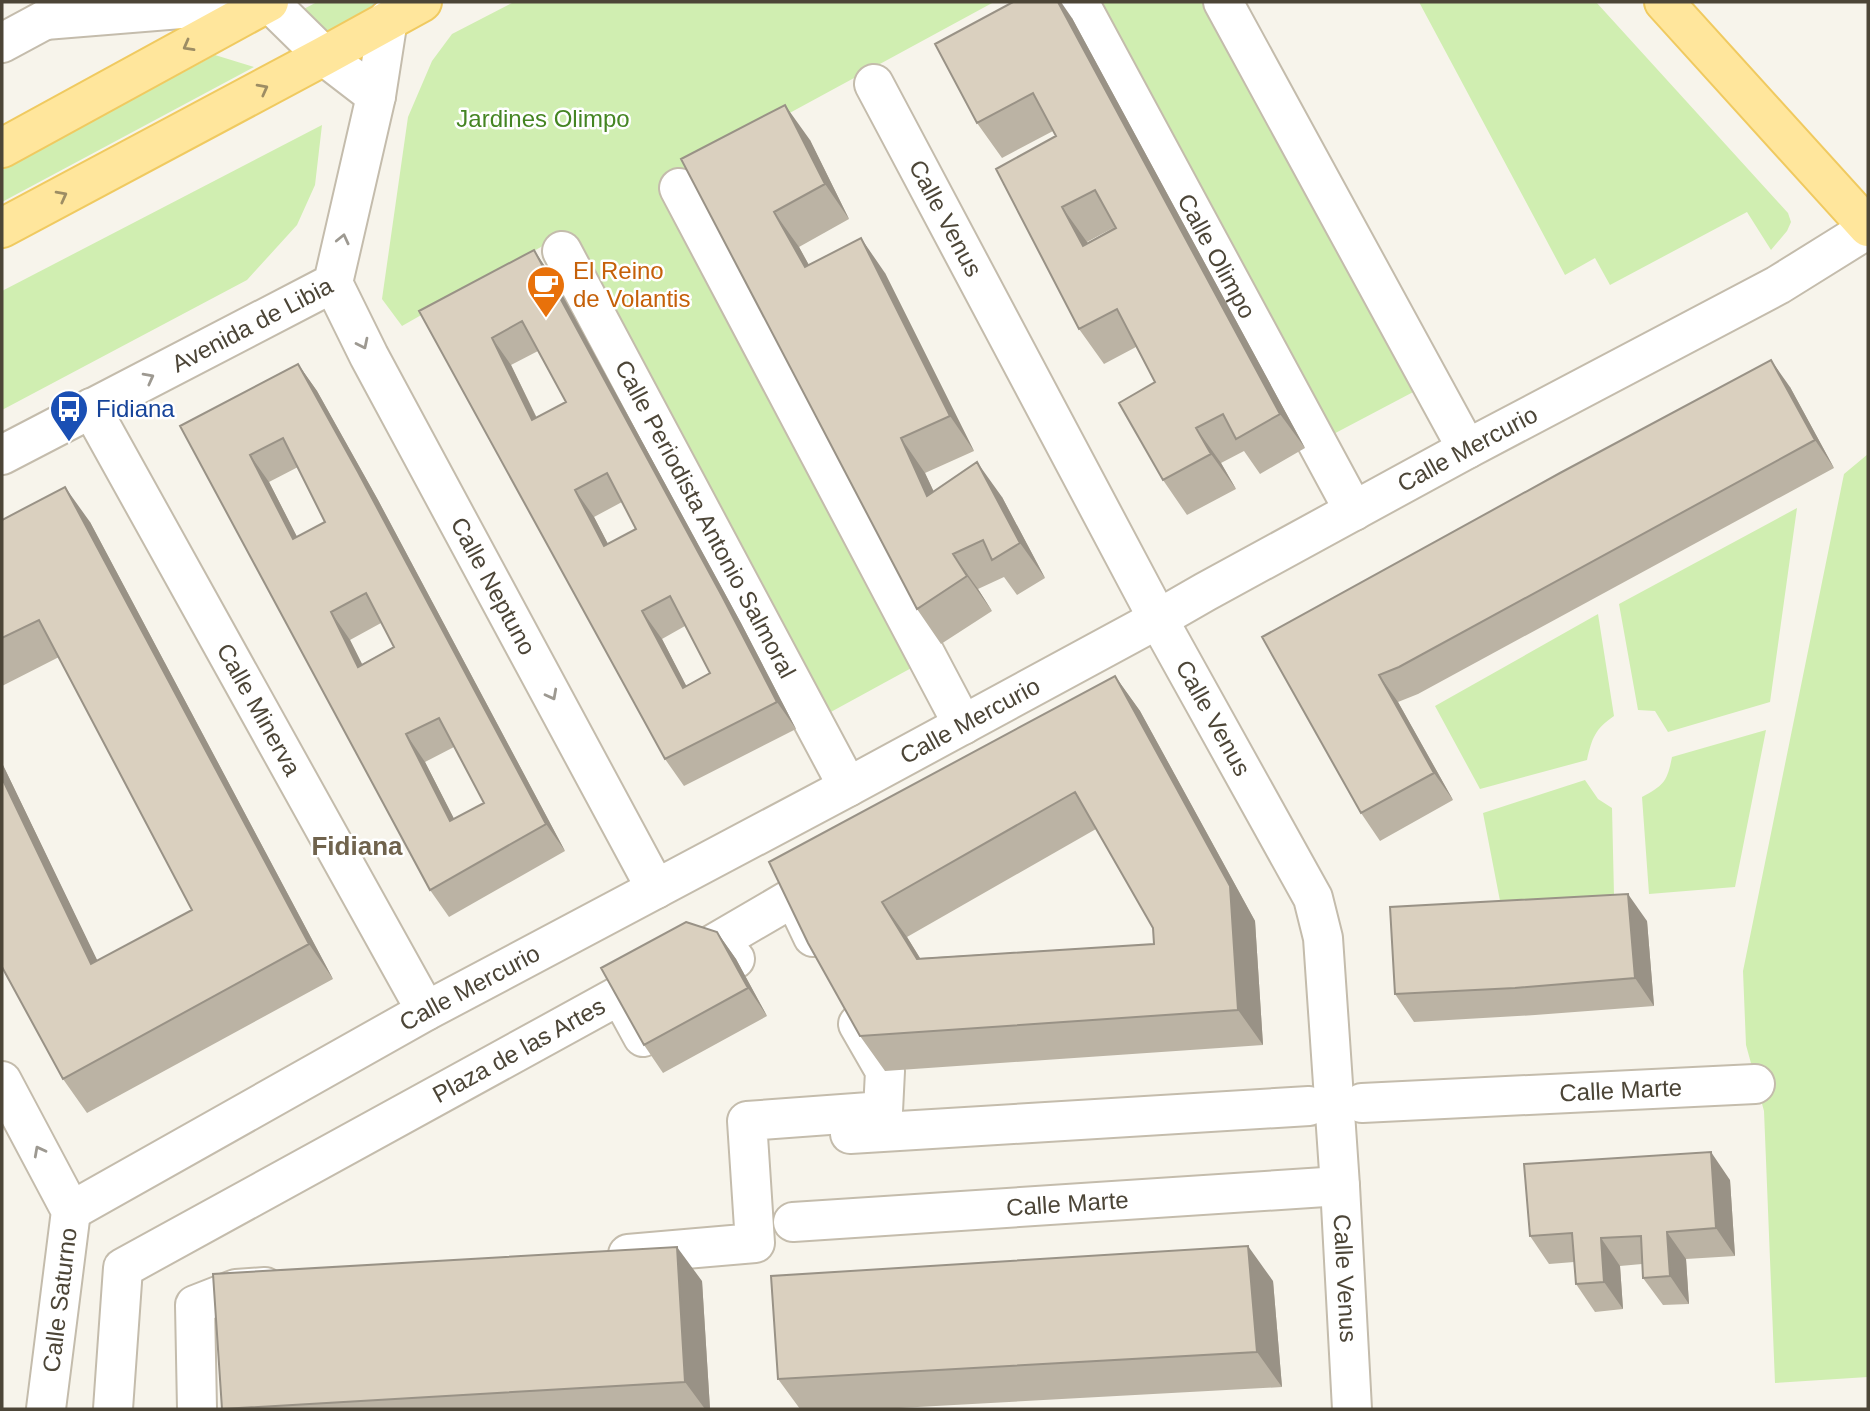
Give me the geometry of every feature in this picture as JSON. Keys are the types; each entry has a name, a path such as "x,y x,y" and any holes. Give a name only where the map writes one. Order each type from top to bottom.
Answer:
{"main road":[{"path":"2,148 269,2"},
{"path":"2,228 422,2"},
{"path":"1664,2 1868,228"}],"street":[{"path":"2,43 40,11 78,2"},
{"path":"40,11 269,2 324,56 376,96"},
{"name":"Calle Olimpo","path":"1079,2 1354,511"},
{"path":"1223,2 1467,449"},
{"name":"Avenida de Libia","path":"2,455 333,283 376,96 388,19"},
{"name":"Calle Venus","path":"874,84 1158,619 1312,898 1323,938 1352,1409"},
{"path":"679,188 963,725"},
{"name":"Calle Mercurio","path":"71,1211 426,1012 848,788 1467,449 1777,285 1868,228"},
{"name":"Calle Periodista Antonio Salmoral","path":"562,251 848,788"},
{"name":"Calle Neptuno","path":"333,283 656,889"},
{"name":"Calle Minerva","path":"91,408 426,1012"},
{"path":"755,993 736,959 705,949 794,897 833,978 885,1071 883,1111 747,1121 755,1243 594,1266 776,1261"},
{"name":"Plaza de las Artes","path":"113,1409 123,1268 620,995 657,1061"},
{"name":"Calle Saturno","path":"2,1081 71,1211 46,1409"},
{"name":"Calle Marte","path":"1362,1103 1755,1084"},
{"path":"767,1139 1309,1105"},
{"name":"Calle Marte","path":"793,1222 1340,1186"},
{"path":"197,1409 195,1305 236,1289 300,1289 213,1302 221,1409"}],"green space":[{"path":"317,2 382,2 317,38 298,12"},
{"name":"Jardines Olimpo","path":"514,2 994,2 666,180 926,660 829,713 562,235 402,326 382,299 408,117 432,61 452,34"},
{"path":"1094,2 1211,2 1417,390 1326,438"},
{"path":"1419,2 1596,2 1788,213 1791,222 1787,231 1771,250 1747,212 1610,285 1595,258 1565,275"},
{"path":"215,55 254,67 2,202 2,170"},
{"path":"322,125 315,185 297,225 247,280 2,410 2,291"},
{"path":"1868,454 1868,1377 1775,1383 1764,1111 1746,1045 1743,971 1844,474"},
{"path":"1797,508 1770,702 1668,732 1655,711 1638,710 1619,604"},
{"path":"1598,614 1614,716 1602,725 1595,735 1587,760 1480,789 1435,706"},
{"path":"1766,730 1735,887 1649,894 1642,797 1663,782 1672,757"},
{"path":"1585,780 1598,799 1612,808 1614,895 1501,906 1483,813"}],"building":[{"path":"1013,2 1058,2 1280,414 1236,439 1223,414 1196,428 1211,454 1163,480 1119,403 1155,382 1117,309 1079,329 996,169 1056,136 1033,93 977,123 935,44","holes":["1095,190 1116,228 1083,246 1062,207"]},
{"path":"785,105 825,184 774,212 805,267 861,238 950,416 901,438 927,496 977,462 1020,543 992,560 983,540 953,554 967,576 917,609 681,159"},
{"path":"534,250 777,702 665,759 419,311","holes":["522,321 566,402 532,420 492,338","607,473 636,529 604,546 575,490","670,596 710,673 683,688 642,611"]},
{"path":"1771,360 1815,440 1399,667 1379,675 1434,773 1361,813 1262,637"},
{"path":"298,364 546,824 430,890 180,426","holes":["283,438 325,522 293,539 250,455","366,593 394,647 358,667 331,612","439,718 484,803 450,821 406,734"]},
{"path":"65,487 309,944 63,1079 2,967 2,778 91,964 192,910 39,620 2,638 2,520"},
{"path":"1115,676 1230,886 1238,1010 860,1036 808,943 769,862","holes":["1075,792 1153,928 1154,944 917,959 882,902"]},
{"path":"1628,894 1635,978 1395,994 1390,907"},
{"path":"686,922 717,932 748,988 644,1045 601,968"},
{"path":"1711,1152 1716,1228 1667,1232 1670,1276 1643,1278 1641,1236 1601,1238 1604,1282 1576,1284 1572,1233 1530,1236 1524,1164"},
{"path":"1248,1246 1257,1352 778,1379 771,1276"},
{"path":"677,1247 685,1382 222,1409 213,1274"}],"place":[{"name":"El Reino de Volantis","path":"546,319"},
{"name":"Fidiana","path":"69,443"}],"district":[{"name":"Fidiana","path":"357,846"}]}
